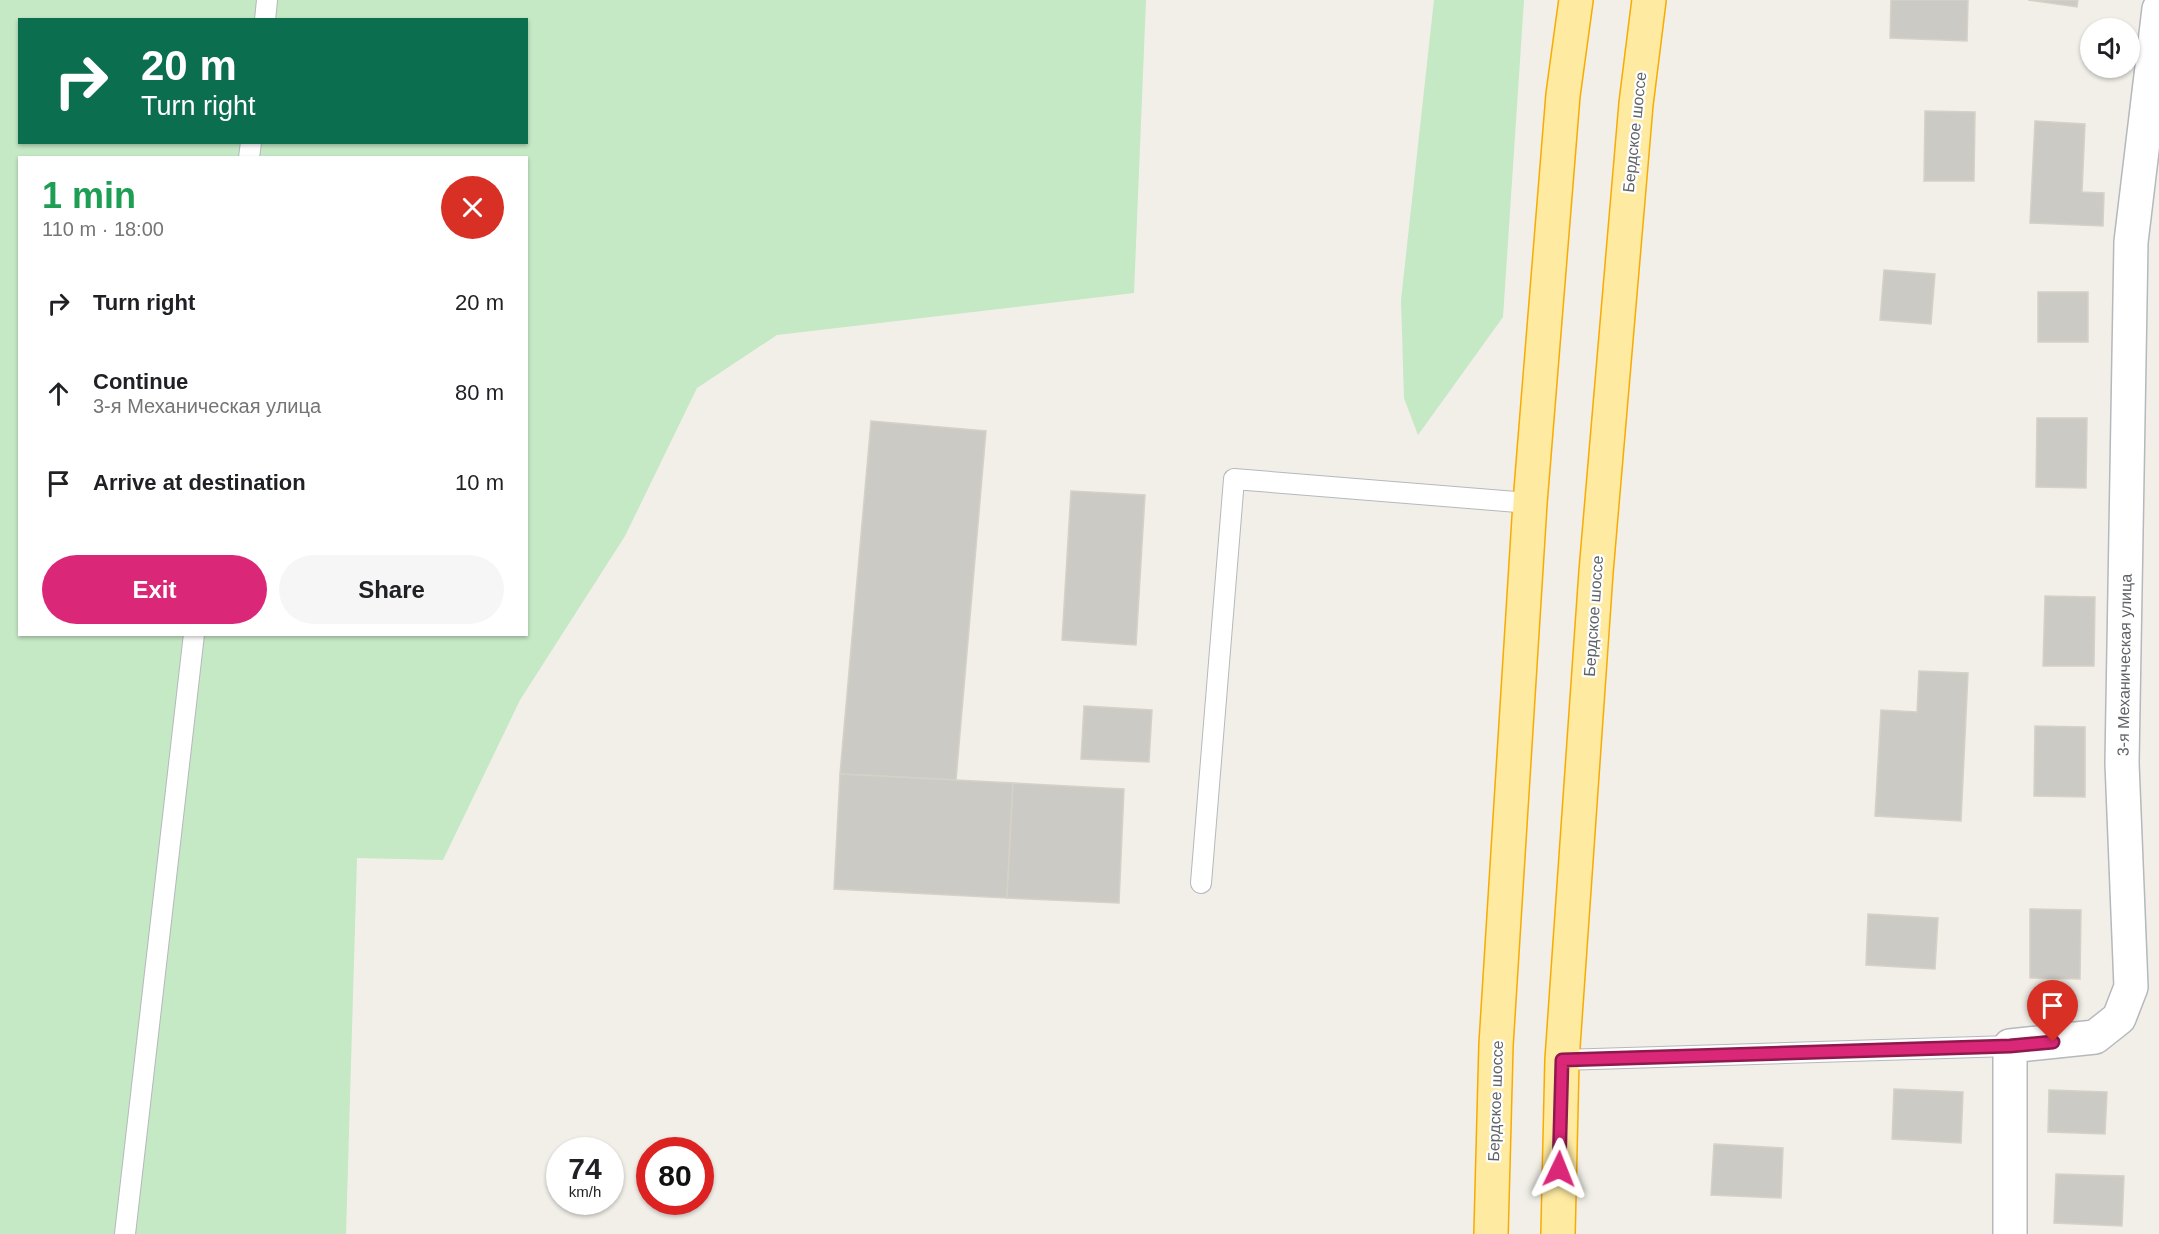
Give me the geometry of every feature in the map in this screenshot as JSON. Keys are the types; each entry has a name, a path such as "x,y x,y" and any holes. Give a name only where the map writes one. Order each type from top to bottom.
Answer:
{"highway":[{"name":"Бердское шоссе","path":"1491,1234 1496,1045 1530,502 1563,95 1576,0"},
{"name":"Бердское шоссе","path":"1558,1234 1562,1060 1596,572 1636,104 1649,0"}],"street":[{"name":"3-я Механическая улица","path":"2010,1046 2095,1037 2119,1018 2131,987 2122,763 2131,242 2159,9"},
{"path":"2010,1046 2010,1234"}],"lane":[{"path":"265,18 267,0"},
{"path":"1201,884 1234,479 1530,502"},
{"path":"125,1234 194,636"},
{"path":"1562,1060 2010,1046"}],"green space":[{"path":"0,0 1146,0 1134,293 777,335 697,388 625,536 520,700 443,860 357,858 346,1234 0,1234"},
{"path":"1434,0 1524,0 1503,317 1418,435 1404,398 1401,300"}],"building":[{"path":"1891,0 1968,0 1967,41 1890,38"},
{"path":"2028,0 2078,0 2077,7"},
{"path":"1925,111 1975,112 1974,181 1924,181"},
{"path":"2035,121 2085,124 2082,192 2104,193 2103,226 2030,223"},
{"path":"1884,270 1935,274 1931,324 1880,320"},
{"path":"2038,292 2088,292 2088,342 2038,342"},
{"path":"2037,418 2087,418 2086,488 2036,487"},
{"path":"871,421 986,431 956,780 840,774"},
{"path":"1071,491 1145,495 1136,645 1062,640"},
{"path":"2045,596 2095,597 2094,666 2043,666"},
{"path":"1919,671 1968,673 1961,821 1875,816 1881,710 1917,712"},
{"path":"1084,706 1152,710 1149,762 1081,759"},
{"path":"2035,726 2085,727 2085,797 2034,796"},
{"path":"840,774 1013,783 1007,898 834,889"},
{"path":"1013,783 1124,789 1119,903 1007,898"},
{"path":"2030,909 2081,910 2080,979 2030,978"},
{"path":"1868,914 1938,918 1935,969 1866,965"},
{"path":"1894,1089 1963,1092 1961,1143 1892,1139"},
{"path":"2049,1090 2107,1092 2105,1134 2048,1132"},
{"path":"1714,1144 1783,1148 1781,1198 1711,1195"},
{"path":"2056,1174 2124,1176 2122,1226 2054,1223"}],"route":[{"path":"1559,1169 1562,1060 2010,1046 2053,1042"}]}
